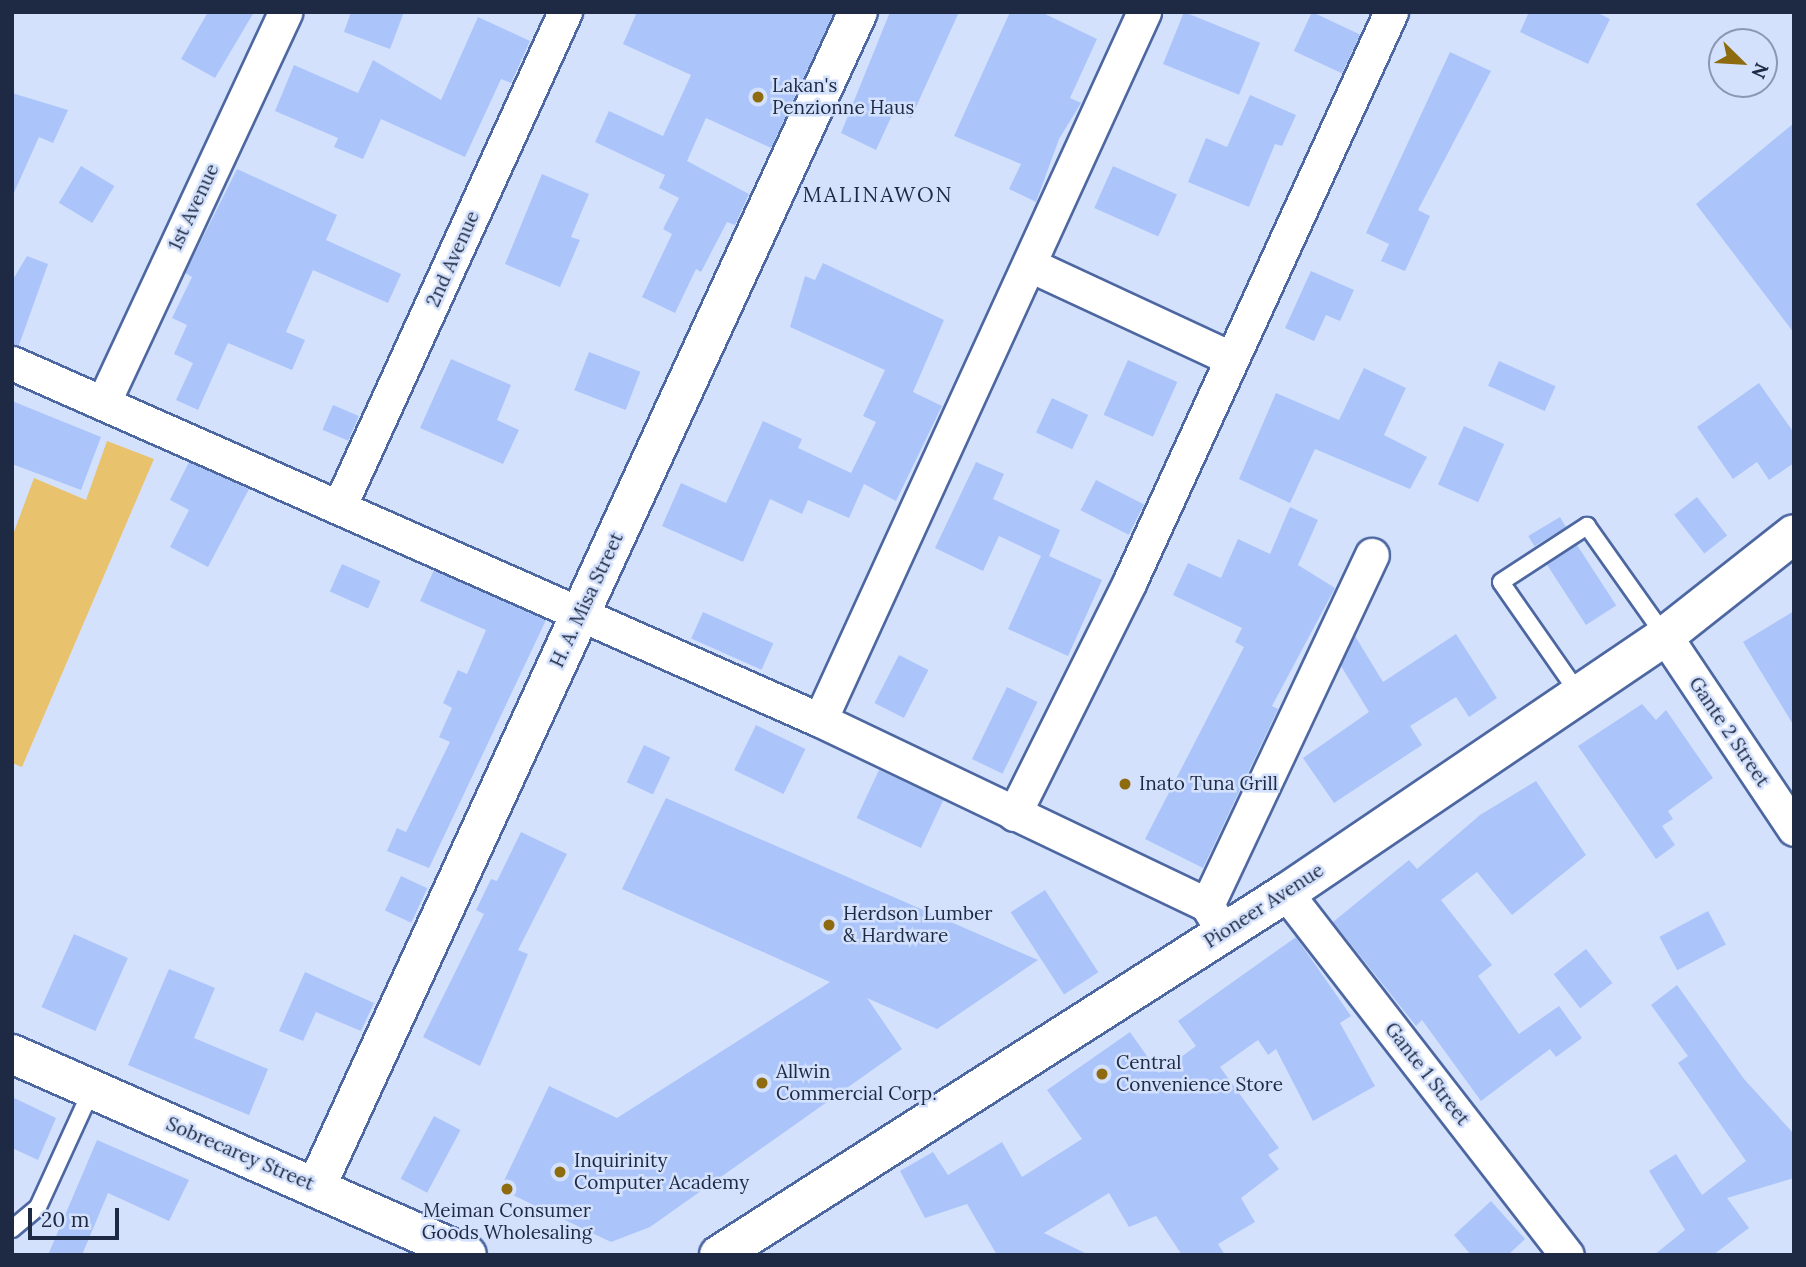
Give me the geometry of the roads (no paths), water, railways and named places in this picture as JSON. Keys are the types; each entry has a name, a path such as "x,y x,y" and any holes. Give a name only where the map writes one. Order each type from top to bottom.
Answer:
{"main road":[{"name":"H. A. Misa Street","path":"316,1187 858,12"},
{"name":"Pioneer Avenue","path":"719,1255 1215,919 1286,893 1665,636 1794,534"},
{"name":"Sobrecarey Street","path":"12,1055 467,1255"}],"street":[{"name":"1st Avenue","path":"104,401 285,12"},
{"name":"2nd Avenue","path":"340,505 565,12"},
{"path":"820,720 1144,12"},
{"path":"1014,814 1130,581 1391,12"},
{"path":"1030,265 1230,358"},
{"path":"12,363 582,611 820,720 1014,814 1215,919 1371,555"},
{"name":"Gante 2 Street","path":"1665,636 1794,828"},
{"name":"Gante 1 Street","path":"1286,893 1567,1255"}],"lane":[{"path":"1579,694 1501,582 1587,526 1665,636"},
{"path":"12,1229 38,1207 91,1091"}],"place":[{"name":"Lakan's Penzionne Haus","path":"758,97"},
{"name":"Inato Tuna Grill","path":"1125,784"},
{"name":"Herdson Lumber & Hardware","path":"829,925"},
{"name":"Central Convenience Store","path":"1102,1074"},
{"name":"Allwin Commercial Corp.","path":"762,1083"},
{"name":"Inquirinity Computer Academy","path":"560,1172"},
{"name":"Meiman Consumer Goods Wholesaling","path":"507,1189"}],"district":[{"name":"MALINAWON","path":"878,195"}]}
